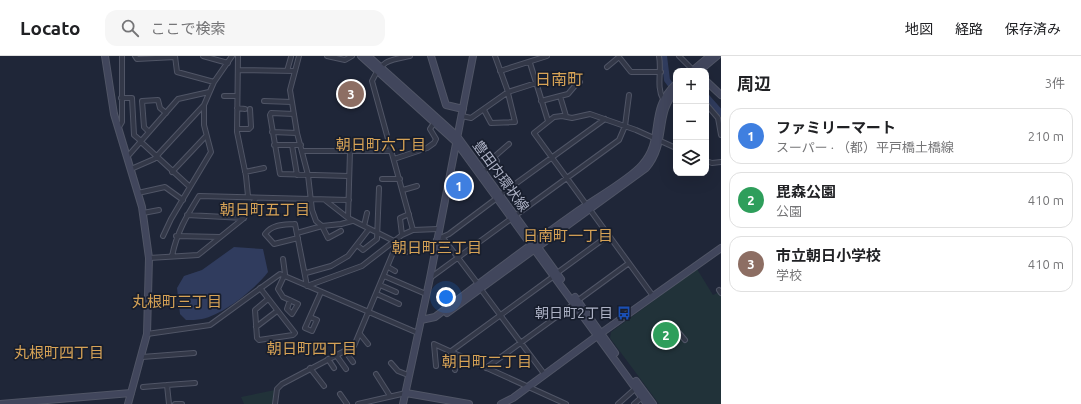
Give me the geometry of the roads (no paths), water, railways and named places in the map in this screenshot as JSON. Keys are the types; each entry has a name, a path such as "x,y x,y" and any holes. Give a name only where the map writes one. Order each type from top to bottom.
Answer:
{"street":[{"path":"105,56 114,114 138,193 143,213 150,258 147,334 128,404"},
{"path":"119,127 122,122 122,56"},
{"path":"135,56 137,59 175,57 177,72 214,82"},
{"path":"203,56 228,63"},
{"path":"163,236 182,200 211,152 206,136 204,105 208,92 232,56"},
{"path":"238,56 237,129 248,196"},
{"path":"299,56 290,90 297,133 303,151 316,221 322,226 328,238 341,231"},
{"path":"327,56 345,60 352,56"},
{"path":"361,56 379,69 457,139"},
{"path":"368,56 379,69 434,122 457,139"},
{"path":"410,56 388,61 379,69 372,81 403,190 412,230"},
{"path":"431,56 446,105 463,109"},
{"path":"403,404 430,278 438,229 473,56"},
{"path":"484,110 491,123 515,122 508,92 495,56"},
{"path":"500,71 530,63 547,56"},
{"path":"659,56 661,72 659,93 663,99"},
{"path":"679,56 692,68"},
{"path":"698,68 710,56"},
{"path":"699,68 717,56"},
{"path":"287,71 291,57"},
{"path":"607,67 619,57 631,72 661,72"},
{"path":"530,63 548,121"},
{"path":"238,70 295,71"},
{"path":"541,101 568,94 579,81 580,82"},
{"path":"462,116 471,118 508,92 536,83"},
{"path":"709,84 721,95"},
{"path":"658,140 657,118 663,99 673,87"},
{"path":"128,156 178,99 208,92"},
{"path":"430,278 619,140 625,126 629,95"},
{"path":"224,96 237,96"},
{"path":"560,96 566,116"},
{"path":"421,320 435,317 534,245 646,168 654,156 664,111 673,96"},
{"path":"121,98 132,98 134,135 172,172 190,187"},
{"path":"149,132 143,125 142,101 158,100 160,108 166,113"},
{"path":"264,101 292,102"},
{"path":"131,169 156,157 204,105"},
{"path":"237,108 247,109 252,127 249,129 237,129"},
{"path":"709,108 718,118 721,135"},
{"path":"294,114 272,113 272,132 278,173 281,175 349,176"},
{"path":"654,296 534,133 554,117 566,116 572,118 590,114 625,126 673,147"},
{"path":"436,240 443,238 605,119"},
{"path":"394,159 426,148 434,143 436,139 430,129 434,122"},
{"path":"272,132 297,133"},
{"path":"172,172 206,136"},
{"name":"豊田内環状線","path":"457,139 483,172 499,197"},
{"name":"豊田内環状線","path":"457,139 576,302 647,404"},
{"path":"483,172 497,161 494,157 509,144"},
{"path":"274,145 301,145"},
{"path":"292,145 297,175"},
{"path":"303,151 391,151"},
{"path":"350,151 350,219"},
{"path":"709,162 721,162"},
{"path":"245,172 264,168"},
{"path":"382,179 400,179"},
{"path":"403,190 417,186"},
{"path":"138,193 165,187 182,200"},
{"path":"357,245 363,250 377,239 379,188"},
{"path":"172,256 176,236 199,196 248,196 256,198 349,200"},
{"path":"150,258 198,255 244,218 256,198"},
{"path":"275,404 277,388 282,384 354,346 395,248 396,242 393,242 350,219 325,200"},
{"path":"143,213 159,210"},
{"path":"364,226 368,213"},
{"path":"402,235 400,218 409,214"},
{"path":"187,215 244,218"},
{"path":"307,286 306,273 297,236 295,224 277,225 269,229 265,234 274,244 297,236 322,226 341,224 350,219"},
{"path":"306,273 331,266 348,256 369,229"},
{"path":"307,286 362,266 402,235 412,230 438,229"},
{"path":"450,352 609,235"},
{"path":"176,236 220,237"},
{"path":"443,238 544,375"},
{"path":"395,248 406,252"},
{"path":"501,404 513,398 721,248"},
{"path":"283,259 285,274 278,289 283,296 290,300"},
{"path":"486,368 629,264"},
{"path":"388,267 395,271"},
{"path":"147,334 210,325 277,275 284,276 418,334"},
{"path":"384,276 426,294"},
{"path":"380,285 396,292"},
{"path":"260,288 295,333 293,335 259,340 255,310 268,299"},
{"path":"310,317 321,292"},
{"path":"376,294 399,304"},
{"path":"256,326 277,311"},
{"path":"674,327 685,340"},
{"path":"360,334 368,344"},
{"name":"豊田内環状線","path":"599,335 653,404"},
{"path":"436,366 434,344 527,388 566,404"},
{"path":"345,351 353,362"},
{"path":"142,357 194,353"},
{"path":"336,355 346,369"},
{"path":"455,370 459,356"},
{"path":"328,360 334,368"},
{"path":"391,363 398,371 408,375"},
{"path":"310,368 324,386"},
{"path":"376,374 390,396"},
{"path":"143,387 195,383"},
{"path":"167,385 169,404"},
{"path":"618,404 636,388"},
{"path":"358,404 406,392 469,404"},
{"path":"0,404 131,393"},
{"path":"340,394 348,404"},
{"path":"634,404 642,397"},
{"path":"175,404 182,404"}],"water":[{"path":"234,247 263,249 268,272 255,286 229,307 202,319 186,320 180,314 177,288 184,276 202,270"}],"waterway":[{"path":"664,56 667,80 670,84"},
{"path":"709,99 721,113"}],"place":[{"name":"市立朝日小学校","path":"351,94"},
{"name":"ファミリーマート","path":"459,186"},
{"name":"朝日町2丁目","path":"624,313"},
{"name":"毘森公園","path":"666,335"}],"district":[{"name":"日南町","path":"559,79"},
{"name":"朝日町六丁目","path":"381,144"},
{"name":"朝日町五丁目","path":"265,209"},
{"name":"日南町一丁目","path":"568,235"},
{"name":"朝日町三丁目","path":"437,247"},
{"name":"丸根町三丁目","path":"177,301"},
{"name":"朝日町四丁目","path":"312,348"},
{"name":"丸根町四丁目","path":"59,352"},
{"name":"朝日町二丁目","path":"487,361"}]}
